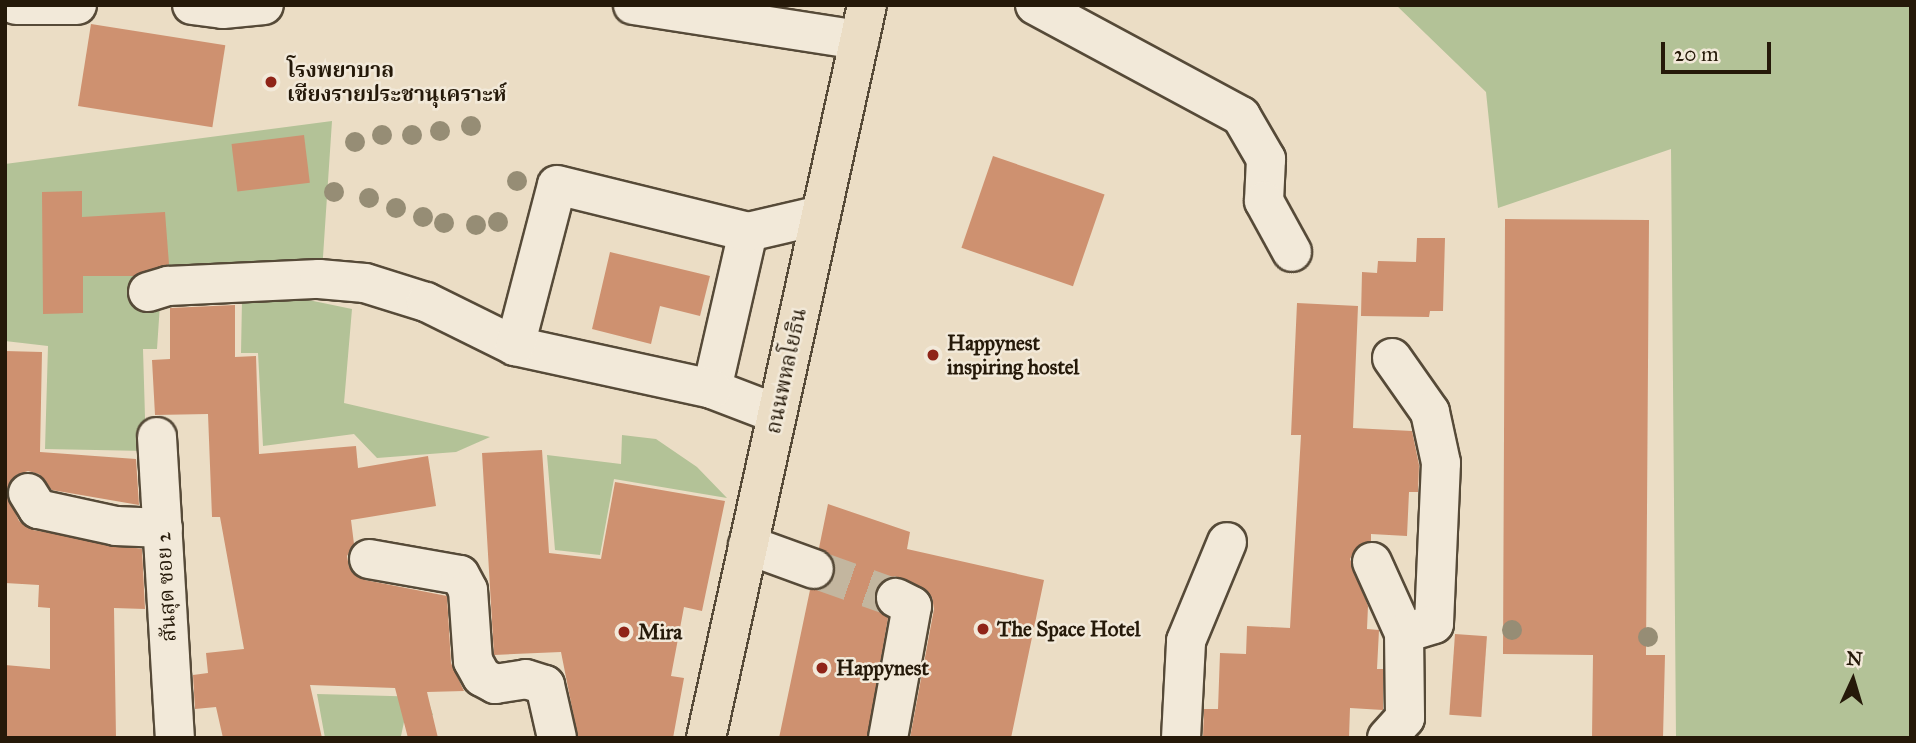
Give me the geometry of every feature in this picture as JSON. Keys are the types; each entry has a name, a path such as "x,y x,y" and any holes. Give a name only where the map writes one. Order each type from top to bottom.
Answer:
{"main road":[{"name":"ถนนพหลโยธิน","path":"706,738 863,23"}],"street":[{"path":"25,6 77,5"},
{"path":"192,5 223,9 264,5"},
{"path":"633,5 674,15 863,23"},
{"path":"1035,5 1241,116 1266,159 1264,201 1292,252"},
{"path":"515,346 557,185 748,232 821,215"},
{"path":"712,389 748,232"},
{"path":"148,292 168,286 274,281 365,283 426,302 515,346 712,389 777,414"},
{"path":"1392,358 1430,412 1441,463 1434,624 1404,633"},
{"name":"สันสุด ซอย 2","path":"157,437 175,738"},
{"path":"28,493 38,509 116,526 163,528"},
{"path":"1181,738 1186,641 1227,542"},
{"path":"748,545 814,569"},
{"path":"369,559 460,575 468,590 473,661 482,677 495,684 526,679 545,685 557,738"},
{"path":"1372,562 1404,633 1405,718 1387,738"},
{"path":"888,738 912,606 897,598"}],"green space":[{"path":"1396,5 1911,5 1911,738 1676,738 1671,149 1498,208 1486,92"},
{"path":"332,121 322,272 294,297 352,309 344,403 490,437 456,452 377,458 354,434 263,446 258,353 241,353 242,300 160,304 157,349 143,349 146,451 45,449 48,346 5,341 5,164"},
{"path":"622,435 656,439 697,467 727,498 614,479 600,555 555,550 547,455 621,464"},
{"path":"317,694 427,697 433,715 404,722 401,736 395,738 325,738"}],"building":[{"path":"91,24 225,45 212,127 78,106"},
{"path":"304,135 310,183 237,192 232,144"},
{"path":"993,156 1105,194 1073,286 961,248"},
{"path":"82,191 82,217 165,212 169,264 134,276 83,276 83,313 43,314 42,192"},
{"path":"1505,219 1649,220 1646,655 1665,655 1663,738 1592,738 1593,655 1503,654"},
{"path":"1417,238 1445,238 1443,311 1430,311 1429,317 1361,316 1362,272 1377,273 1378,261 1416,262"},
{"path":"610,252 710,276 700,316 660,306 651,344 592,329"},
{"path":"1297,303 1358,306 1353,428 1412,431 1419,465 1418,492 1409,492 1407,536 1371,534 1371,541 1355,549 1350,559 1368,606 1367,629 1379,630 1377,669 1383,669 1383,710 1350,708 1349,738 1203,738 1204,709 1218,709 1220,653 1246,654 1247,626 1290,628 1301,435 1291,435"},
{"path":"235,305 235,357 256,356 259,454 356,446 358,468 428,456 436,506 351,520 354,544 347,556 349,567 365,580 447,596 451,663 464,691 427,692 438,738 408,738 395,688 310,685 322,738 223,738 216,707 195,709 193,675 208,673 206,653 244,649 220,517 212,517 208,414 155,415 152,360 170,359 170,308"},
{"path":"5,351 42,352 40,452 136,459 139,505 52,490 39,474 28,471 16,475 6,493 19,521 33,530 142,549 145,609 114,608 116,738 5,738 5,665 50,669 50,608 38,607 39,585 5,583"},
{"path":"542,450 549,553 601,559 615,482 725,501 702,611 684,607 671,676 684,678 673,738 578,738 561,652 494,655 482,453"},
{"path":"828,504 910,532 907,549 1044,580 1011,738 910,738 934,609 932,597 922,587 895,576 883,580 874,599 888,618 867,738 779,738 810,590 827,586 835,576 831,556 819,548"},
{"path":"1455,634 1487,636 1481,717 1449,715"}],"tunnel":[{"path":"814,569 896,598"}],"place":[{"name":"โรงพยาบาล เชียงรายประชานุเคราะห์","path":"271,82"},
{"name":"Happynest inspiring hostel","path":"933,355"},
{"name":"The Space Hotel","path":"983,629"},
{"name":"Mira","path":"624,632"},
{"name":"Happynest","path":"822,668"}]}
